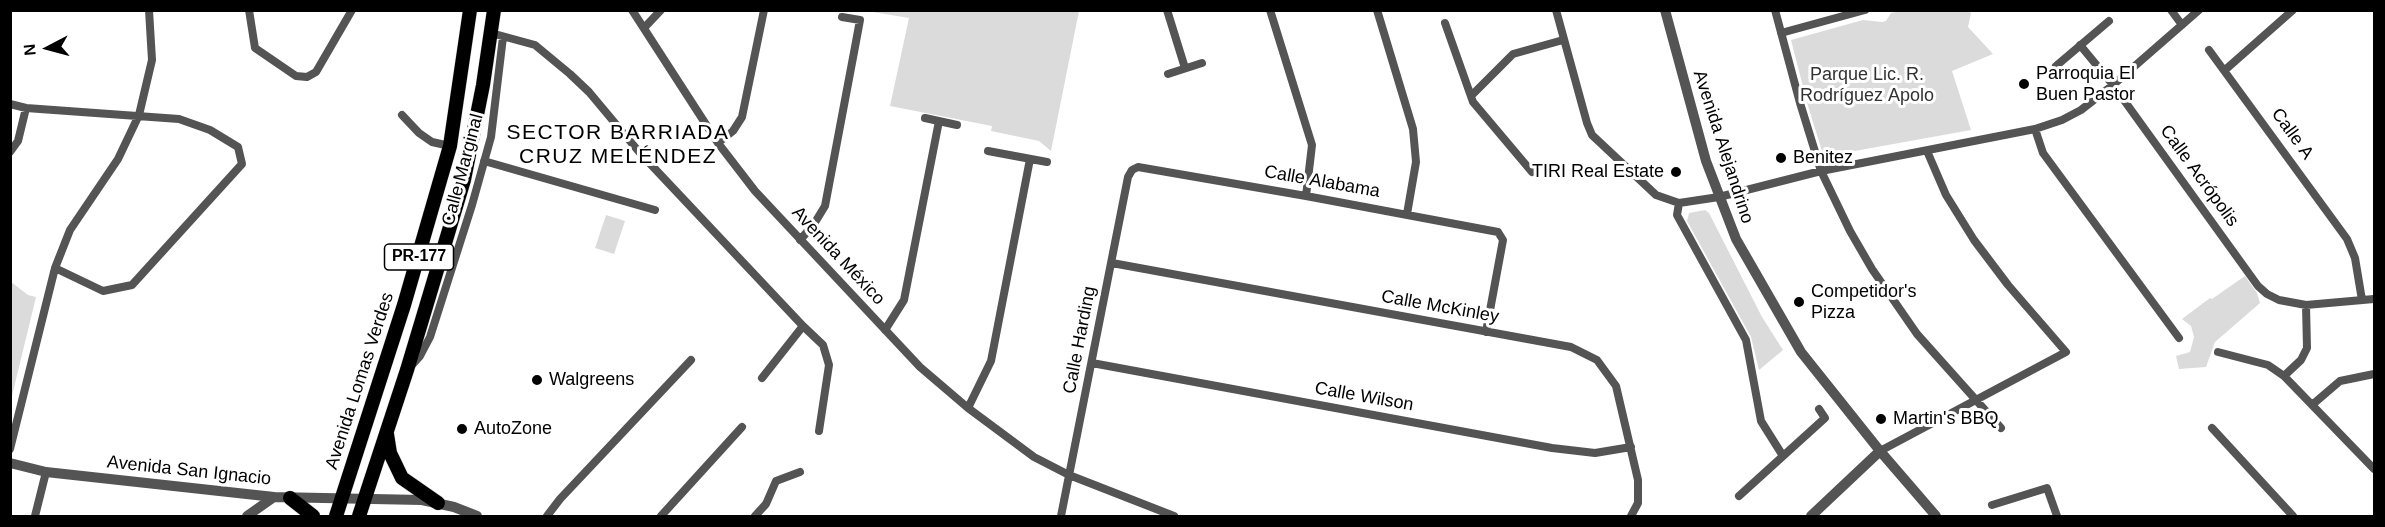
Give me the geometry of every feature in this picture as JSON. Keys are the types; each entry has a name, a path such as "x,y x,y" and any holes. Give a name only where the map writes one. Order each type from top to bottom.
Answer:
{"main road":[{"name":"Avenida Lomas Verdes","path":"336,516 407,294 450,146 471,10"},
{"name":"PR-177","path":"359,516 464,180 497,35 494,10"},
{"path":"387,431 390,453 402,478 438,503"},
{"path":"290,498 313,516"}],"street":[{"path":"10,449 55,268 70,230 118,159 139,116 152,60 149,10"},
{"path":"249,10 255,48 296,76 308,77 316,72 352,10"},
{"name":"Avenida México","path":"632,10 718,143 755,191 920,367 968,408 1025,450 1070,475 1170,516"},
{"path":"644,28 661,10"},
{"path":"718,143 732,131 742,117 764,10"},
{"path":"1167,10 1185,68"},
{"path":"1270,10 1311,146 1306,196"},
{"path":"1377,10 1413,129 1416,162 1407,214"},
{"path":"1556,10 1592,135 1656,195 1679,203 1719,197 1821,171 2035,129 2072,115 2113,85 2199,10"},
{"name":"Avenida Alejandrino","path":"1665,10 1694,120 1719,197 1736,239 1801,352 1880,451 1936,516"},
{"path":"1775,10 1821,171 1850,231 1894,303 1917,334 2001,428"},
{"path":"1781,33 1865,10"},
{"path":"2171,10 2182,25"},
{"path":"2225,70 2293,10"},
{"path":"800,240 814,224 825,206 855,47 860,20 842,17"},
{"path":"2056,66 2109,21"},
{"path":"1445,23 1471,96 1532,172"},
{"path":"497,35 535,45 589,92 640,153 823,345 830,365 819,431"},
{"name":"Calle Marginal","path":"406,370 420,356 430,337 484,161 496,110 497,35"},
{"path":"1471,96 1513,54 1563,40"},
{"name":"Calle Acrópolis","path":"2080,45 2113,85 2258,286 2279,300 2306,305 2374,299"},
{"name":"Calle A","path":"2210,50 2347,239 2355,258 2362,300"},
{"path":"1168,74 1202,63"},
{"path":"10,104 26,108 179,119 210,130 238,147 242,164 132,285 103,291 55,268"},
{"path":"10,152 18,141 26,108"},
{"path":"402,115 419,133 432,142 450,146"},
{"path":"925,118 957,125"},
{"path":"885,330 904,300 939,121"},
{"path":"2035,129 2043,153 2179,338"},
{"path":"988,151 1047,162"},
{"path":"1811,516 1880,451 2066,352 2008,285 1974,240 1946,195 1928,151"},
{"path":"968,408 991,361 1030,159"},
{"path":"484,161 655,210"},
{"name":"Calle Alabama","path":"1132,170 1138,167 1498,232 1503,240 1486,332"},
{"name":"Calle Harding","path":"1061,516 1128,177 1132,170"},
{"path":"1679,203 1677,215 1746,340 1761,421 1783,456"},
{"name":"Calle McKinley","path":"1112,263 1571,347 1597,360 1616,386 1631,447 1638,492 1638,502 1631,516"},
{"path":"2284,376 2301,360 2307,348 2306,305"},
{"path":"762,378 803,326"},
{"path":"2218,352 2268,365 2284,376 2374,470"},
{"path":"547,516 560,499 691,360"},
{"name":"Calle Wilson","path":"1092,363 1552,448 1595,453 1631,447"},
{"path":"2312,405 2340,381 2374,374"},
{"path":"1738,496 1825,418 1819,409"},
{"path":"661,516 742,427"},
{"path":"2212,428 2293,516"},
{"name":"Avenida San Ignacio","path":"10,463 46,472 274,497 365,498 438,503 477,516"},
{"path":"35,516 46,472"},
{"path":"756,516 766,504 776,482 800,472"},
{"path":"1992,505 2047,488 2057,516"},
{"path":"247,516 274,497"}],"green space":[{"name":"Parque Lic. R. Rodríguez Apolo","path":"1965,10 1971,13 1968,27 1993,54 1952,71 1971,130 1827,156 1822,151 1808,106 1791,40 1863,20 1886,21 1891,13"},
{"path":"867,11 1079,11 1051,151 1039,141 991,131 992,126 890,106 909,18"},
{"path":"1705,210 1709,213 1762,317 1783,350 1759,370 1751,337 1687,221 1689,213"},
{"path":"606,215 625,221 614,254 595,248"},
{"path":"2245,276 2257,293 2260,303 2215,342 2206,367 2179,369 2176,356 2190,352 2194,337 2191,326 2182,319"},
{"path":"11,282 28,295 36,297 11,400"}],"place":[{"name":"Parroquia El Buen Pastor","path":"2024,84"},
{"name":"Benitez","path":"1781,158"},
{"name":"TIRI Real Estate","path":"1676,172"},
{"name":"Competidor's Pizza","path":"1799,302"},
{"name":"Walgreens","path":"537,380"},
{"name":"Martin's BBQ","path":"1881,419"},
{"name":"AutoZone","path":"462,429"}],"district":[{"name":"SECTOR BARRIADA CRUZ MELÉNDEZ","path":"618,145"}]}
